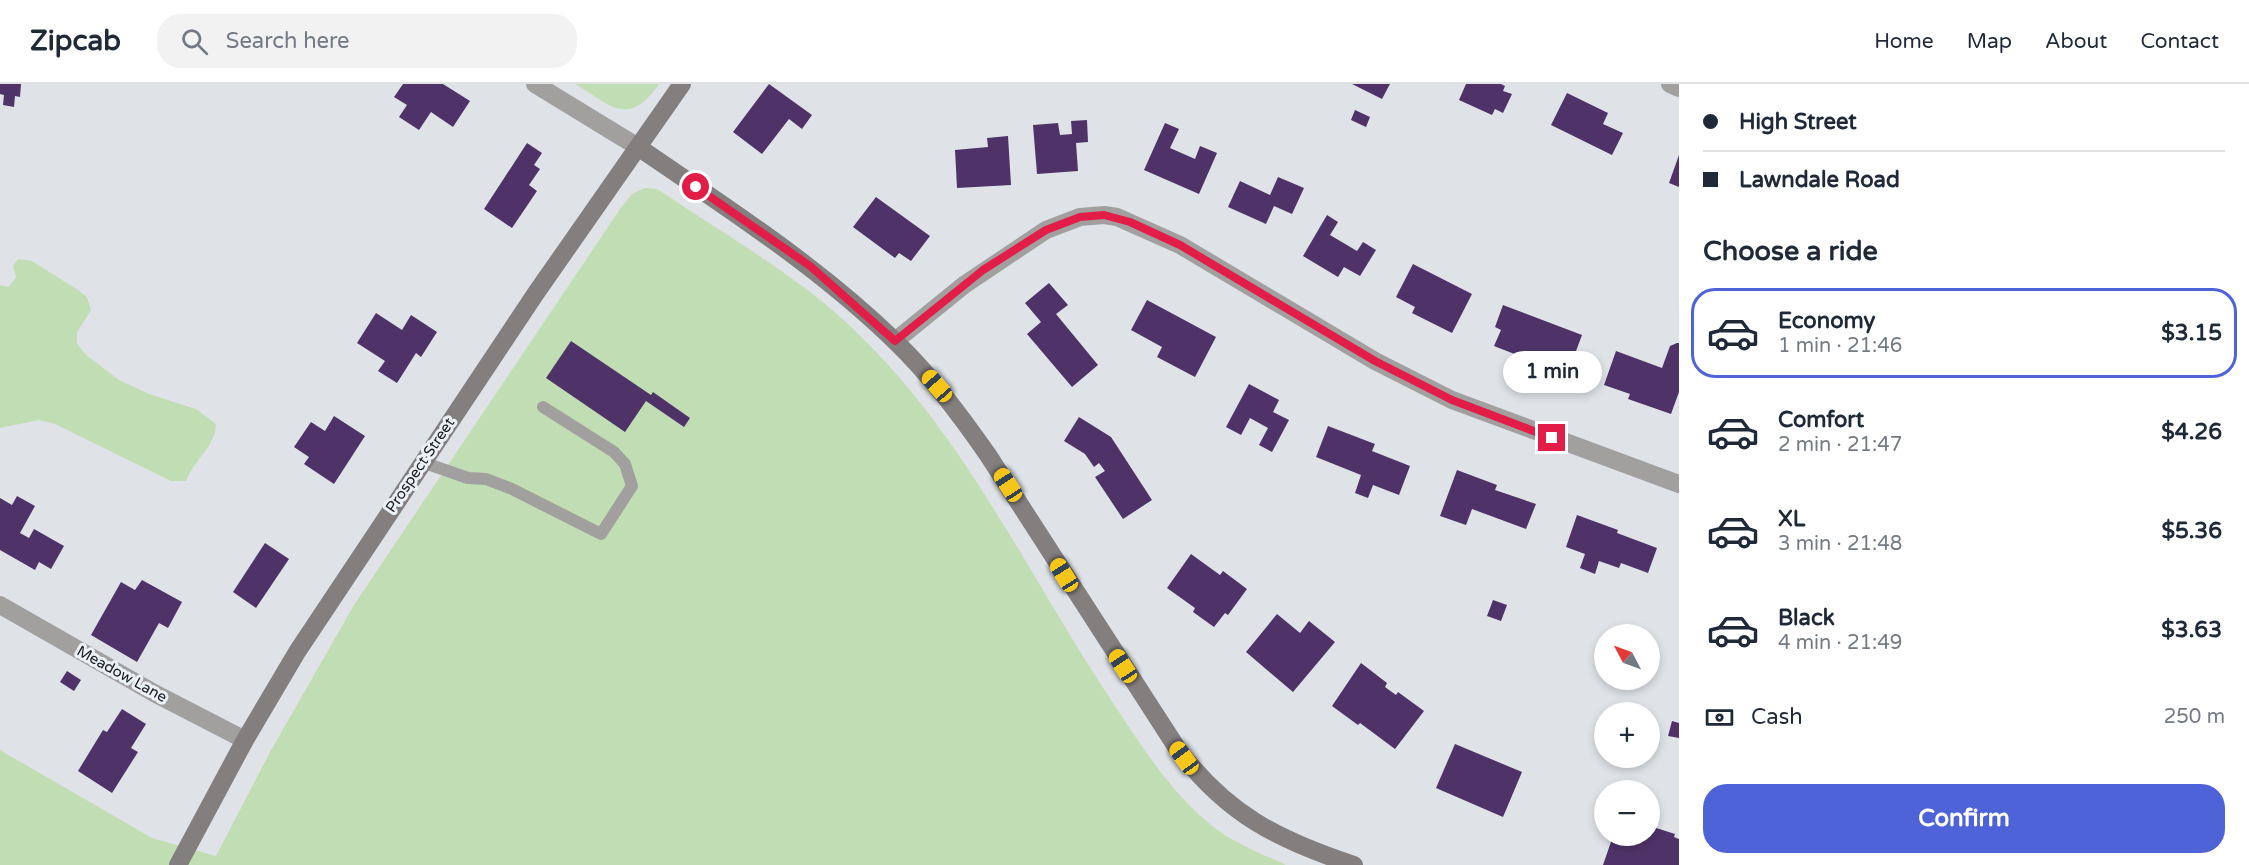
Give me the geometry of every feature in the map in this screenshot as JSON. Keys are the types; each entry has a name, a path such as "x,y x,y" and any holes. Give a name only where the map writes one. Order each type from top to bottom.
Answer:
{"street":[{"path":"535,84 638,147 810,266 895,341 937,386 982,447 1192,767 1225,802 1258,824 1291,842 1354,865"},
{"name":"Prospect Street","path":"179,863 297,652 422,462 682,84"},
{"path":"1670,84 1679,88"},
{"path":"895,341 970,280 1046,230 1080,217 1104,215 1117,217 1180,245 1375,361 1452,400 1679,484"},
{"name":"Meadow Lane","path":"0,605 154,693 246,740"}],"lane":[{"path":"422,462 468,478 486,479 512,489 601,534 632,486 625,464 614,452 543,407"}],"green space":[{"path":"575,84 659,84 638,106 619,109"},
{"path":"645,188 657,189 791,278 837,314 878,354 942,431 992,506 1086,662 1158,768 1184,800 1215,828 1249,848 1286,865 0,865 0,750 152,838 216,856 270,752 354,605 620,209 632,194"},
{"path":"18,259 32,261 87,297 91,310 77,332 77,343 85,354 119,380 149,394 196,409 216,424 212,440 186,481 171,481 55,424 39,420 0,428 0,285 9,287 16,277 13,266"}],"building":[{"path":"0,84 21,84 20,97 15,96 14,107 3,105 4,95 0,94"},
{"path":"403,84 443,84 470,101 453,127 431,112 419,130 399,117 407,105 394,97"},
{"path":"769,84 812,115 802,129 789,119 762,154 733,132"},
{"path":"1352,84 1390,84 1382,99"},
{"path":"1466,84 1501,84 1505,86 1503,91 1512,94 1503,113 1495,109 1492,115 1459,100"},
{"path":"1567,93 1608,113 1603,124 1623,133 1612,155 1551,125"},
{"path":"1355,110 1370,117 1366,127 1351,120"},
{"path":"1087,120 1088,142 1076,143 1078,171 1037,174 1033,125 1058,123 1060,135 1072,134 1071,121"},
{"path":"1165,123 1179,129 1170,148 1195,159 1200,146 1217,153 1199,194 1144,170"},
{"path":"1008,136 1011,185 957,188 955,150 988,147 987,138"},
{"path":"527,143 542,153 534,165 540,169 529,185 537,191 512,228 484,209"},
{"path":"1679,155 1679,187 1669,183"},
{"path":"1278,177 1304,188 1292,214 1274,206 1266,224 1228,207 1240,181 1270,195"},
{"path":"876,197 930,236 911,261 899,253 895,258 853,227"},
{"path":"1327,215 1338,222 1330,235 1357,251 1363,242 1376,250 1360,276 1344,267 1338,277 1303,256"},
{"path":"1413,264 1472,294 1452,333 1412,313 1415,307 1396,297"},
{"path":"1049,283 1068,305 1056,314 1098,365 1072,387 1027,334 1041,322 1025,303"},
{"path":"1147,300 1216,337 1195,377 1157,357 1162,347 1131,330"},
{"path":"1503,305 1582,335 1566,378 1515,359 1517,355 1494,346 1501,330 1495,327"},
{"path":"376,313 402,330 411,315 437,332 421,357 416,353 397,383 378,371 385,361 357,343"},
{"path":"571,341 651,395 653,392 690,418 684,427 646,401 625,432 546,378"},
{"path":"1679,343 1679,392 1671,414 1628,399 1630,394 1604,385 1616,351 1662,368 1670,346"},
{"path":"1249,384 1279,400 1273,412 1289,420 1272,452 1259,445 1268,428 1250,418 1241,435 1226,427"},
{"path":"334,416 365,436 334,484 304,464 309,457 294,447 311,422 325,431"},
{"path":"1079,417 1111,437 1152,500 1123,519 1095,477 1105,471 1099,463 1094,467 1085,454 1064,441"},
{"path":"1328,426 1375,444 1372,451 1410,466 1399,495 1373,485 1368,498 1355,493 1361,475 1316,457"},
{"path":"1457,470 1497,485 1495,490 1536,504 1526,529 1472,509 1466,525 1440,516"},
{"path":"17,496 35,506 20,533 29,538 34,529 64,546 51,569 39,562 35,570 0,550 0,498 12,505"},
{"path":"1577,515 1657,548 1648,573 1621,563 1619,568 1599,561 1595,574 1580,568 1585,554 1566,547"},
{"path":"265,543 289,559 256,608 233,592"},
{"path":"1191,554 1220,575 1223,571 1247,589 1228,615 1225,613 1214,627 1193,612 1195,608 1167,588"},
{"path":"142,580 182,602 168,628 159,623 137,662 91,635 121,582 135,590"},
{"path":"1493,600 1507,605 1501,621 1487,616"},
{"path":"1277,614 1300,633 1309,621 1335,642 1293,692 1246,652"},
{"path":"1361,663 1387,683 1385,687 1396,695 1398,692 1424,711 1395,749 1332,706"},
{"path":"67,671 81,680 74,691 60,682"},
{"path":"122,709 146,724 131,748 138,752 112,793 78,771 103,730 107,732"},
{"path":"1672,721 1679,723 1679,738 1668,736"},
{"path":"1455,744 1522,772 1503,817 1436,788"},
{"path":"1660,829 1675,834 1674,837 1679,839 1679,865 1603,865 1610,846 1660,846"}],"route":[{"path":"696,187 810,266 895,341 983,270 1046,230 1080,217 1104,215 1117,217 1146,228 1180,245 1375,361 1452,400 1552,438"}]}
